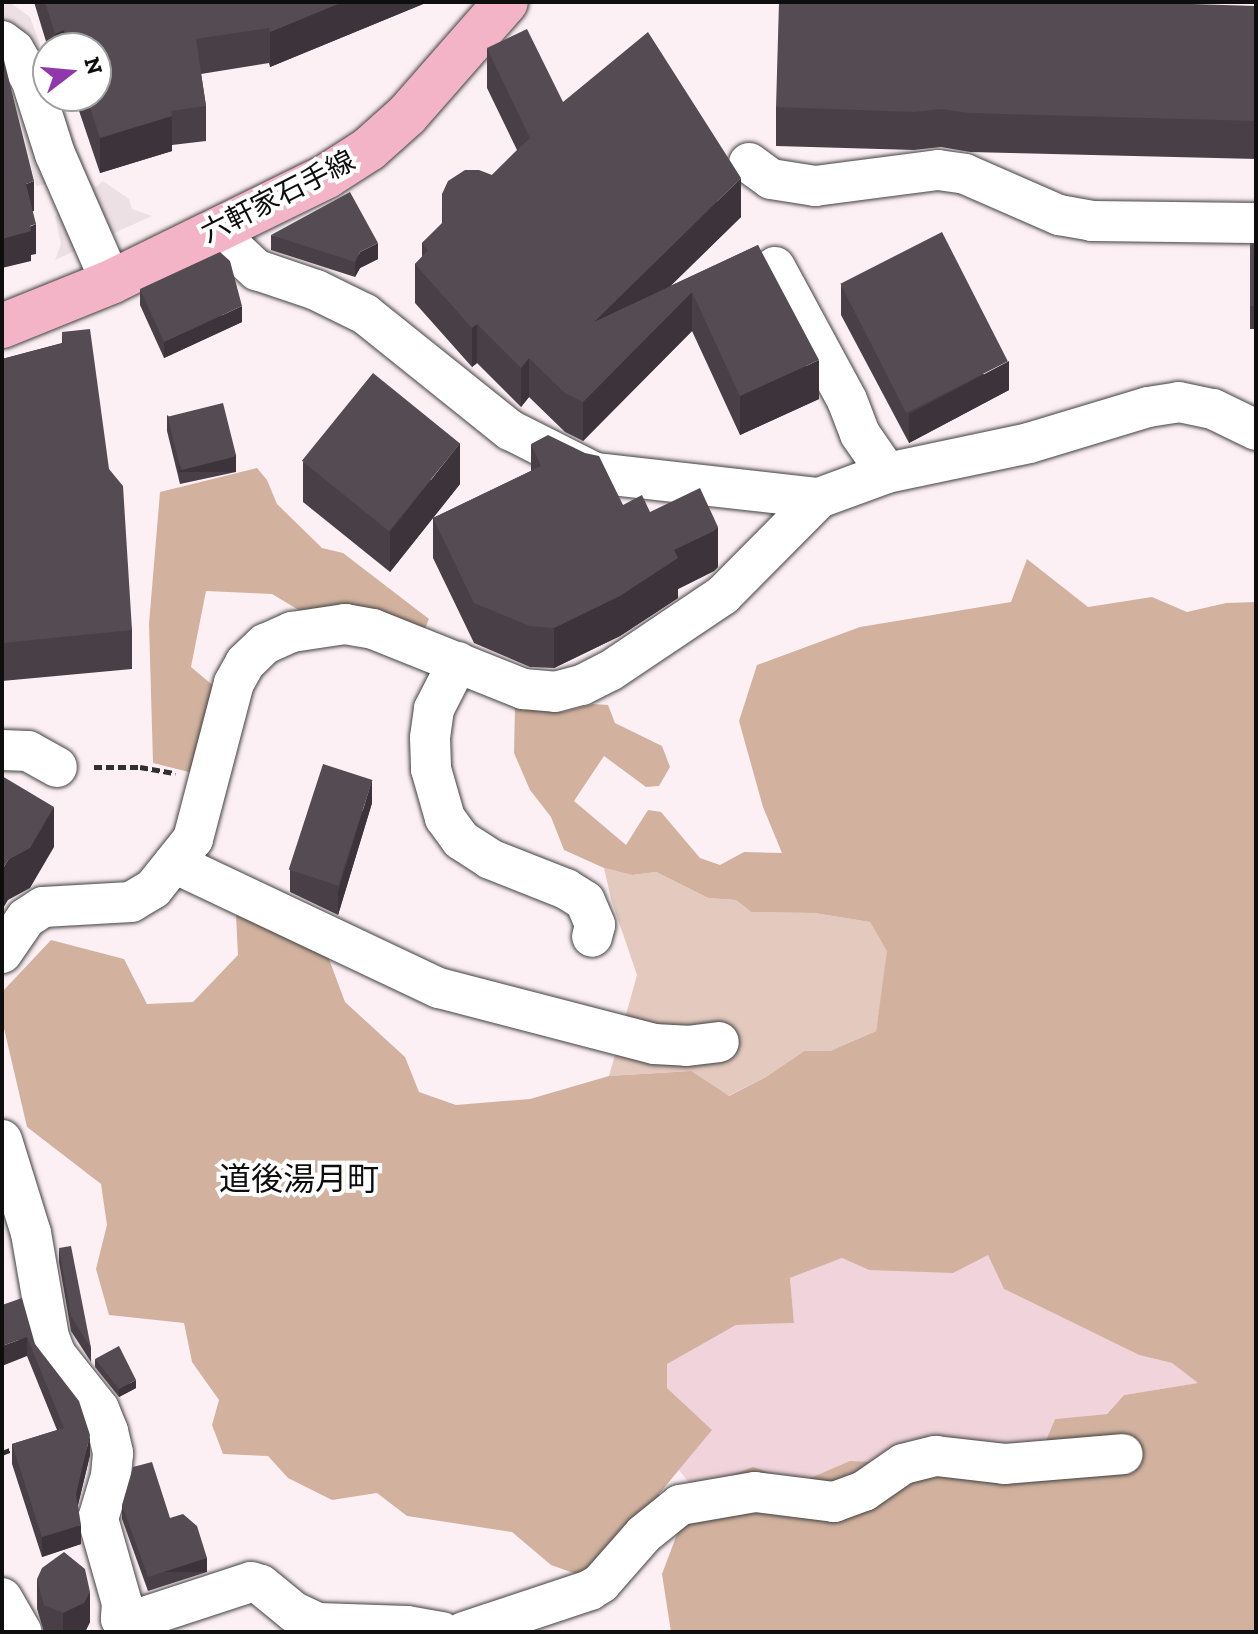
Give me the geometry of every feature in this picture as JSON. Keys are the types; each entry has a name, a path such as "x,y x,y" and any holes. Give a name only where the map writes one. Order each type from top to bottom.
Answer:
{"main road":[{"name":"六軒家石手線","path":"2,326 111,282 218,228 291,197 369,149 446,74 506,2"}],"street":[{"path":"2,41 14,50 31,79 55,154 111,282"},
{"path":"749,163 771,179 815,186 938,170 965,174 1048,211 1092,221 1256,223"},
{"path":"218,228 233,248 257,270 328,295 365,314 510,430 595,473 819,498"},
{"path":"775,267 847,400 860,434 887,473"},
{"path":"2,953 26,918 43,907 62,903 131,902 153,889 193,839 234,683 245,663 265,644 292,632 345,624 373,629 523,689 555,692 582,685 610,671 723,595 819,498 887,473 1029,443 1148,407 1179,402 1213,409 1256,430"},
{"path":"458,662 434,709 430,738 431,769 445,818 461,840 490,859 566,889 585,901 595,925 592,937"},
{"path":"2,750 28,751 57,767"},
{"path":"174,863 439,988 654,1044 687,1046 719,1042"},
{"path":"2,1140 31,1233 49,1337 56,1355 99,1409 108,1431 113,1453 111,1476 98,1519 122,1603 116,1625 251,1582 261,1585 294,1612 318,1623 407,1626 442,1632"},
{"path":"464,1632 590,1590 601,1583 644,1534 680,1505 755,1492 834,1502 864,1491 903,1464 936,1456 1005,1464 1123,1454"},
{"path":"2,1598 22,1632"}],"path":[{"path":"57,767 140,767 188,775"},
{"path":"2,1453 16,1448"}],"shaded area":[{"path":"2,2 9,2 30,17 35,32 32,32 32,112 65,112 90,181 96,187 103,181 129,199 132,209 152,216 55,260 61,244 55,217 59,214 48,184 36,186 12,86 2,73"},
{"path":"257,468 267,480 277,504 322,548 343,553 429,619 424,631 302,612 272,594 206,591 191,667 222,693 197,774 153,763 149,624 160,492"},
{"path":"1027,559 1088,607 1152,597 1187,612 1226,603 1256,602 1256,1632 671,1632 662,1574 694,1489 753,1467 799,1483 850,1461 968,1467 1042,1450 1055,1419 1107,1414 1124,1395 1198,1383 1172,1363 1139,1355 1004,1289 988,1255 953,1273 869,1270 842,1258 790,1278 794,1323 736,1325 667,1364 667,1388 712,1430 659,1494 662,1536 613,1587 551,1565 512,1532 407,1516 377,1493 332,1500 288,1478 268,1456 223,1454 212,1425 219,1400 192,1362 184,1323 109,1315 96,1269 107,1225 101,1184 27,1127 2,1020 2,992 51,940 124,959 147,1004 193,1002 238,955 236,915 326,951 345,1002 405,1057 419,1092 456,1105 530,1099 609,1076 691,1071 729,1096 766,1077 804,1051 830,1051 876,1031 887,951 870,922 814,913 751,912 736,900 708,898 656,872 632,875 604,868 564,850 551,817 530,790 514,753 515,705 563,712 593,704 608,705 615,723 662,746 670,767 659,786 646,787 604,756 574,801 626,845 648,810 661,812 700,858 720,865 744,852 782,853 763,807 739,721 757,665 860,627 1011,602"},
{"path":"604,868 632,875 656,872 708,898 736,900 751,912 814,913 870,922 888,951 876,1031 830,1051 804,1051 766,1077 728,1096 690,1071 609,1076 637,975 611,899"},
{"path":"988,1254 1004,1289 1139,1355 1172,1363 1199,1383 1124,1395 1107,1414 1055,1419 1042,1450 799,1483 694,1489 679,1470 711,1430 667,1388 666,1364 736,1325 794,1323 790,1278 842,1258 869,1270"}],"building":[{"path":"45,2 343,2 270,32 269,28 196,39 206,106 171,111 172,116 100,138 91,112 112,112 112,32 54,32"},
{"path":"779,2 1129,2 1256,6 1256,121 970,113 941,109 914,112 776,107"},
{"path":"527,29 563,102 648,32 741,178 594,322 758,245 819,360 740,396 692,292 583,402 565,393 529,358 521,368 477,324 472,328 415,264 428,250 422,243 443,222 442,194 448,181 465,170 479,170 492,175 530,138 487,48"},
{"path":"2,60 34,181 26,184 36,224 30,226 31,231 2,239"},
{"path":"350,192 378,243 360,252 355,262 271,235"},
{"path":"942,232 1008,361 906,413 840,284"},
{"path":"1250,243 1256,243 1256,306 1250,306"},
{"path":"220,252 230,261 242,306 164,342 140,289"},
{"path":"90,329 109,469 123,486 132,630 2,643 2,359 63,343 62,332"},
{"path":"373,373 460,443 389,531 302,461"},
{"path":"223,403 236,456 181,470 168,417"},
{"path":"548,435 585,453 599,456 623,505 642,495 650,512 700,488 718,527 674,550 678,558 620,596 554,628 530,626 474,603 433,518 541,466 531,444"},
{"path":"323,764 372,780 338,886 289,870"},
{"path":"2,776 54,807 30,848 8,860 2,870"},
{"path":"71,1246 91,1348 71,1316 59,1248"},
{"path":"22,1298 35,1344 79,1401 90,1435 76,1494 81,1525 42,1537 12,1444 64,1428 27,1337 2,1346 2,1305"},
{"path":"119,1346 136,1380 119,1389 95,1359"},
{"path":"152,1462 170,1518 183,1514 197,1526 207,1558 148,1577 122,1505 133,1467"},
{"path":"64,1552 85,1569 90,1592 84,1603 63,1613 44,1605 37,1579 42,1568"}],"district":[{"name":"道後湯月町","path":"299,1179"}]}
